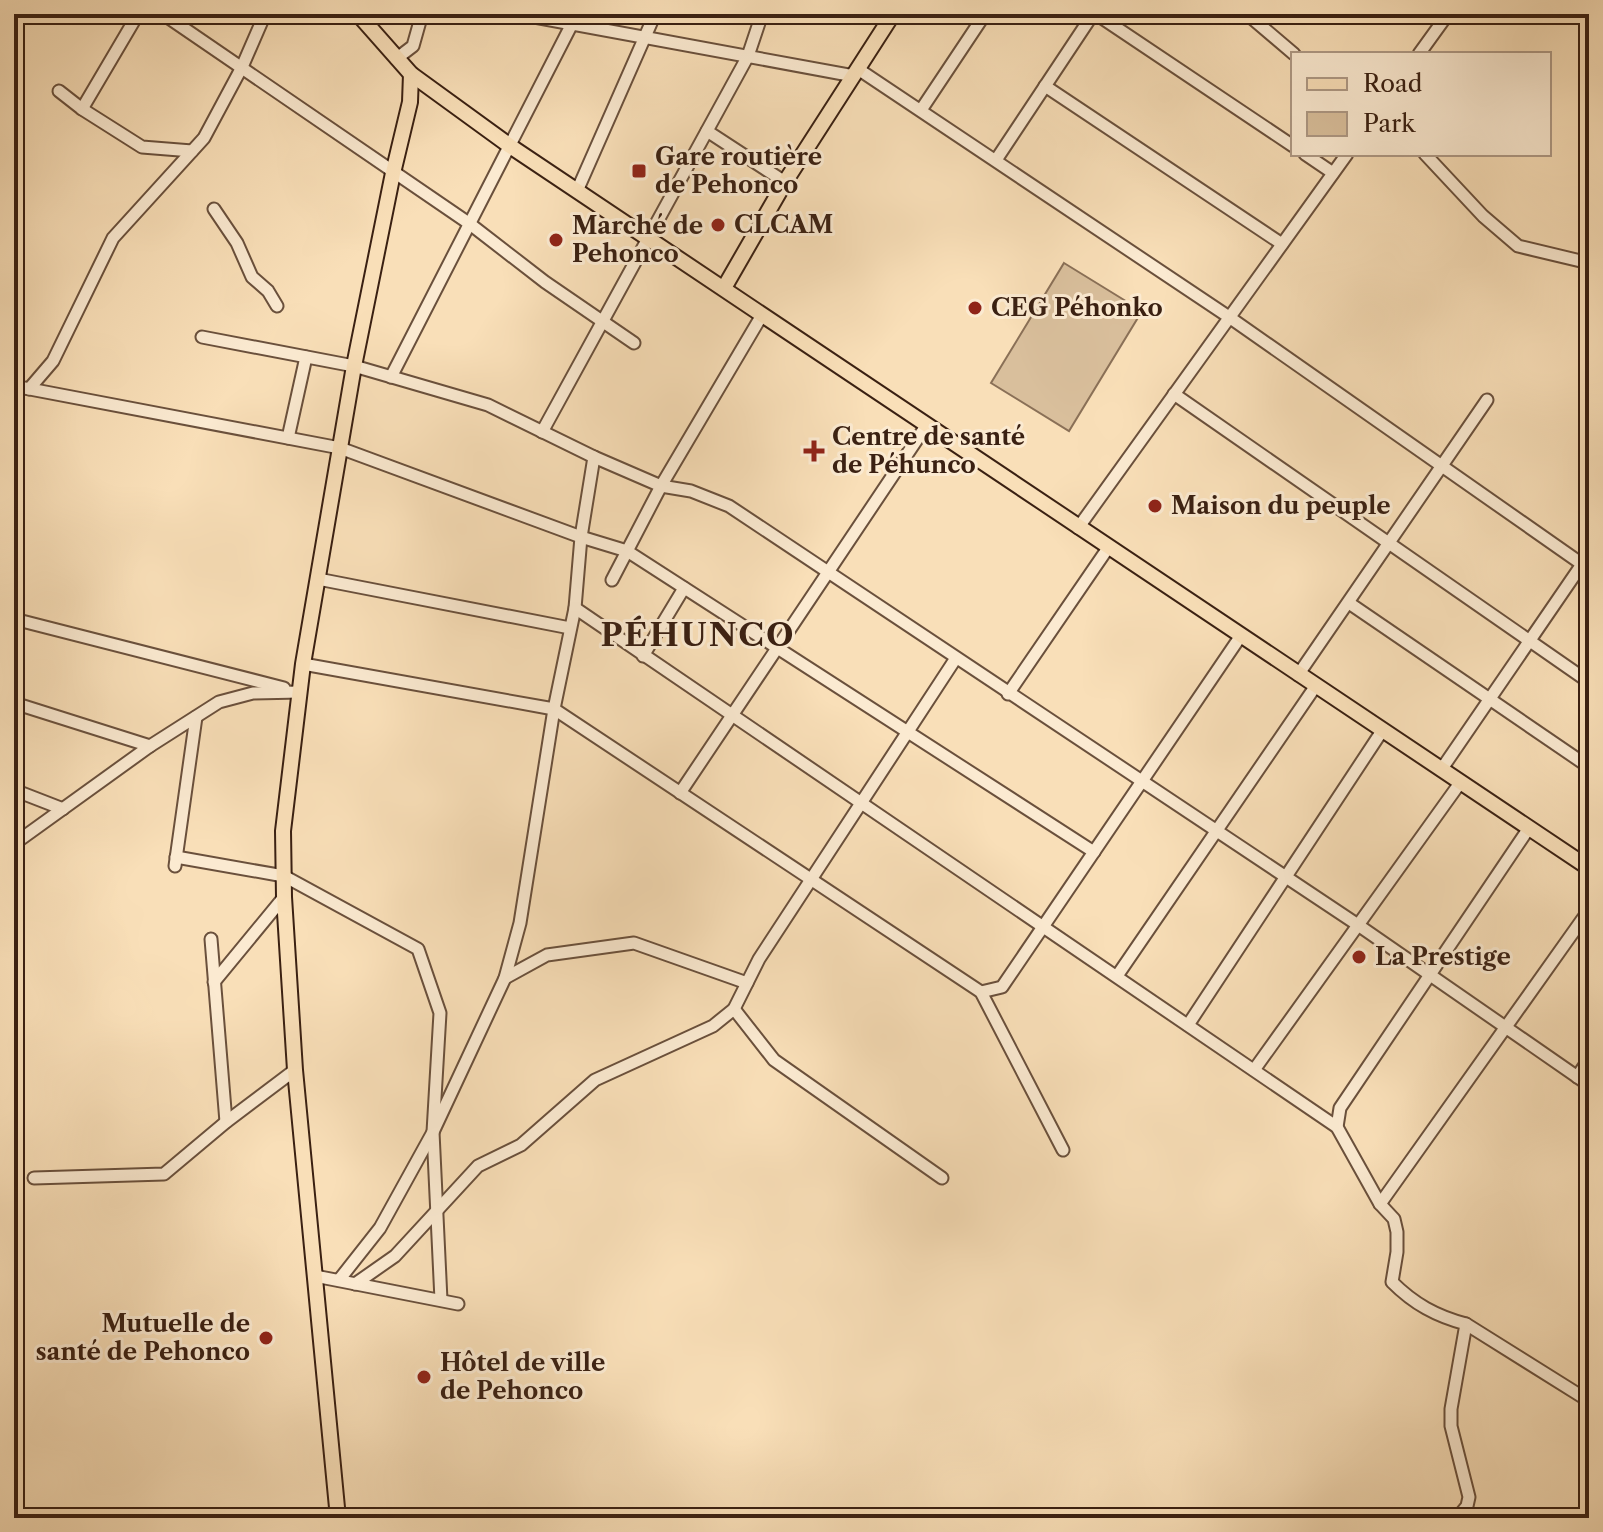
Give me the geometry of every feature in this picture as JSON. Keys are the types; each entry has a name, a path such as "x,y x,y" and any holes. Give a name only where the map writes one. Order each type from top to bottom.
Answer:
{"main road":[{"path":"358,14 411,74 510,146 1589,868"},
{"path":"724,288 785,182 893,14"},
{"path":"338,1518 295,1070 283,831 303,664 354,366 410,102 411,74"},
{"path":"410,102 433,92"}],"street":[{"path":"82,109 138,14"},
{"path":"163,14 470,224 634,343"},
{"path":"29,389 53,361 113,238 204,138 242,67 265,14"},
{"path":"396,59 413,46 422,14"},
{"path":"523,14 574,19 645,37 856,72 921,110 996,160 1587,562 1441,770"},
{"path":"577,191 655,14"},
{"path":"542,432 748,56 762,14"},
{"path":"921,110 985,14"},
{"path":"996,160 1094,14 1291,145"},
{"path":"1247,14 1292,52"},
{"path":"1420,52 1445,18"},
{"path":"391,377 574,19"},
{"path":"1045,86 1282,244"},
{"path":"59,91 142,147 192,151"},
{"path":"707,131 785,182"},
{"path":"1308,156 1333,173"},
{"path":"1078,528 1346,156"},
{"path":"1427,156 1483,216 1518,246 1589,263"},
{"path":"214,209 237,243 252,277 268,291 277,306"},
{"path":"612,580 661,486 762,315"},
{"path":"202,337 354,366 488,405 661,486 691,491 729,506 1358,925 1589,1085"},
{"path":"288,438 306,357"},
{"path":"14,386 340,448 627,551 1094,852"},
{"path":"1174,394 1589,682"},
{"path":"1298,675 1487,400"},
{"path":"680,793 926,426"},
{"path":"339,1280 380,1228 433,1132 505,978 520,923 554,709 575,608 581,537 594,457"},
{"path":"1008,694 1108,548"},
{"path":"318,579 570,628"},
{"path":"643,656 684,588"},
{"path":"1349,603 1589,767"},
{"path":"575,608 1337,1127 1380,1204 1394,1219 1397,1232 1392,1282 1421,1306 1443,1318 1466,1324 1589,1401"},
{"path":"14,619 300,692"},
{"path":"981,992 1002,987 1240,637"},
{"path":"355,1284 395,1256 478,1166 521,1145 595,1080 713,1026 734,1009 759,959 956,658"},
{"path":"303,664 554,709 981,992 1063,1150"},
{"path":"1117,976 1315,687"},
{"path":"14,844 150,746 219,702 253,693 300,692"},
{"path":"14,703 150,746"},
{"path":"196,717 176,862 284,876 418,949 440,1013 433,1132 441,1300"},
{"path":"1188,1025 1382,731"},
{"path":"1254,1070 1460,783"},
{"path":"14,790 63,809"},
{"path":"1337,1127 1340,1108 1529,828"},
{"path":"214,982 284,897"},
{"path":"1380,1204 1589,910"},
{"path":"211,939 226,1122"},
{"path":"505,978 547,955 634,943 747,983"},
{"path":"734,1009 774,1060 942,1178"},
{"path":"1577,1077 1589,1059"},
{"path":"34,1178 164,1174 295,1070"},
{"path":"315,1276 458,1304"},
{"path":"1457,1518 1467,1506 1469,1497 1451,1426 1451,1409 1466,1324"}],"green space":[{"path":"1064,263 1142,311 1069,431 991,383"}],"place":[{"name":"Gare routière de Pehonco","path":"639,171"},
{"name":"CLCAM","path":"718,225"},
{"name":"Marché de Pehonco","path":"556,240"},
{"name":"CEG Péhonko","path":"975,308"},
{"name":"Centre de santé de Péhunco","path":"814,451"},
{"name":"Maison du peuple","path":"1155,506"},
{"name":"La Prestige","path":"1359,957"},
{"name":"Mutuelle de santé de Pehonco","path":"266,1338"},
{"name":"Hôtel de ville de Pehonco","path":"424,1377"}],"district":[{"name":"PÉHUNCO","path":"698,635"}]}
